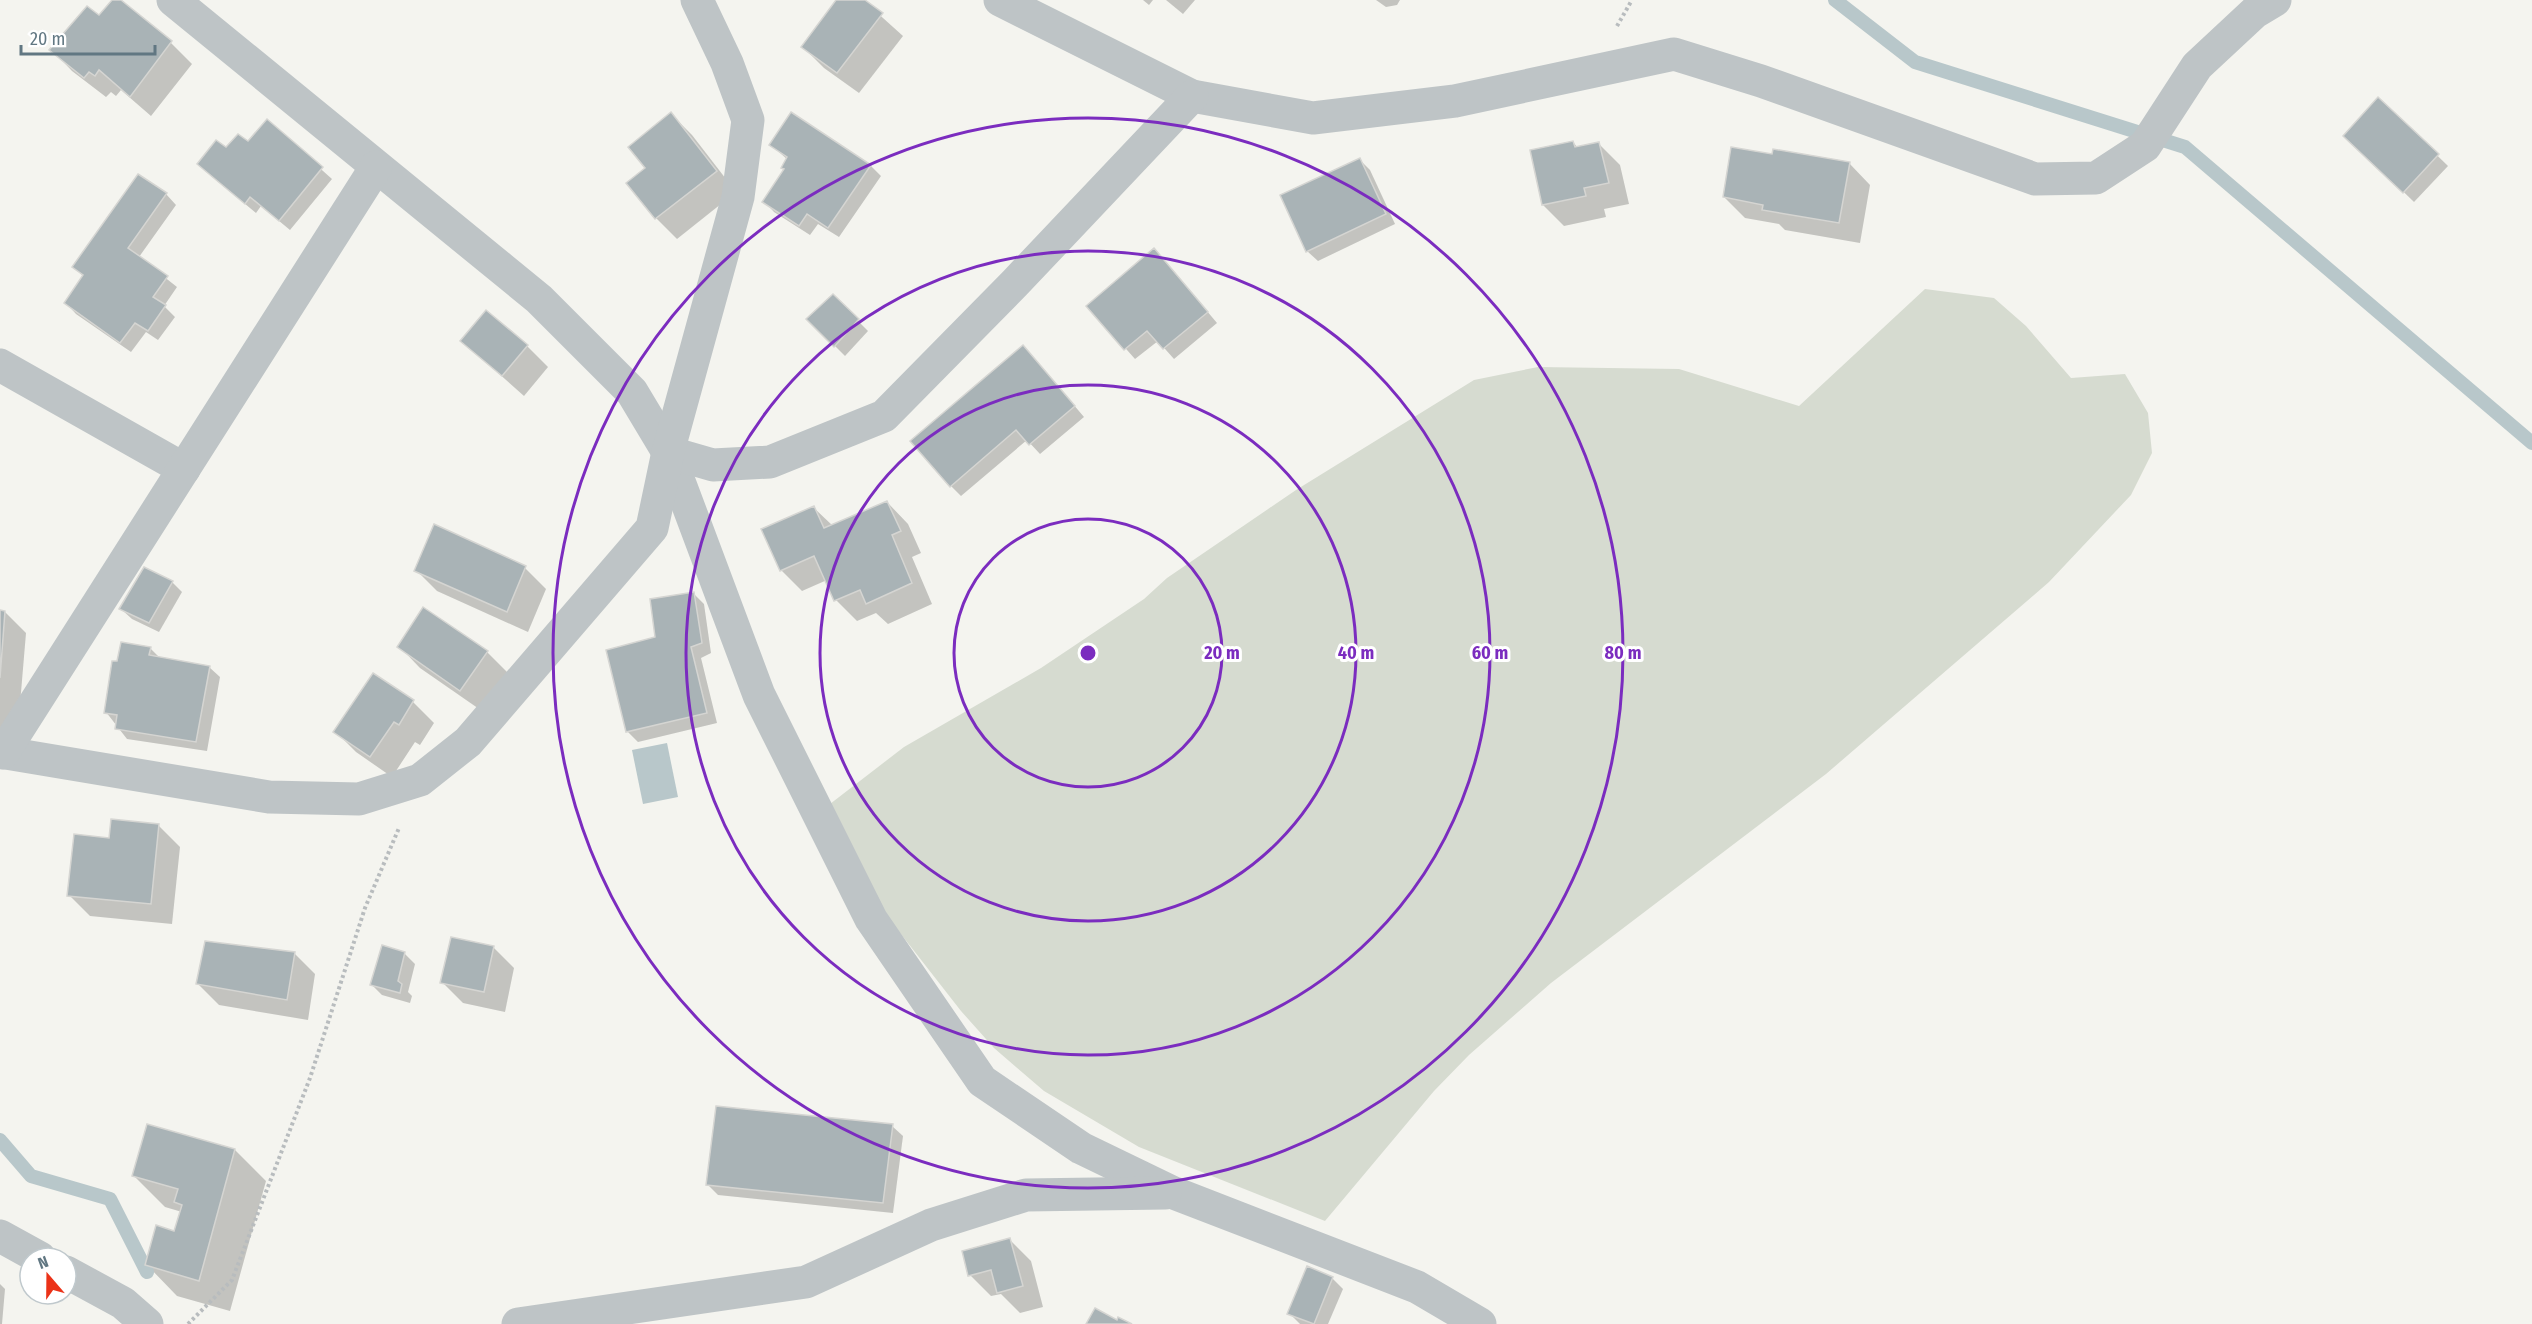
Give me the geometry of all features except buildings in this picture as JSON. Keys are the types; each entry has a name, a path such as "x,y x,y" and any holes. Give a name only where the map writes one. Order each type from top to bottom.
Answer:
{"street":[{"path":"173,0 539,299 632,392 668,452 759,694 871,919 982,1081 1081,1148 1174,1193 1417,1287 1480,1324"},
{"path":"376,167 2,753 269,797 359,799 420,780 468,742 652,528 668,452 738,197 748,120 727,63 697,0"},
{"path":"1000,0 1192,96 1313,118 1455,101 1674,54 1761,81 2035,179 2096,178 2145,146 2197,66 2255,12 2275,0"},
{"path":"668,452 713,465 770,462 884,416 1023,275 1192,96"},
{"path":"0,365 184,469"},
{"path":"518,1324 806,1282 931,1225 1026,1195 1174,1193"},
{"path":"0,1236 18,1246"},
{"path":"78,1279 123,1303 147,1324"}],"path":[{"path":"188,1324 232,1280 310,1078 365,908 420,780"}],"shaded area":[{"path":"1925,289 1994,298 2026,326 2071,378 2125,374 2148,413 2152,453 2131,495 2049,582 1826,774 1551,983 1469,1055 1434,1091 1325,1221 1139,1147 1044,1091 994,1048 961,1011 879,906 830,804 904,747 1041,668 1144,599 1167,578 1296,490 1474,380 1538,367 1679,369 1799,406"},
{"path":"667,743 678,797 643,804 632,750"}],"waterway":[{"path":"1835,0 1915,62 2185,147 2532,443"},
{"path":"0,1140 31,1176 110,1199 147,1272"}]}
